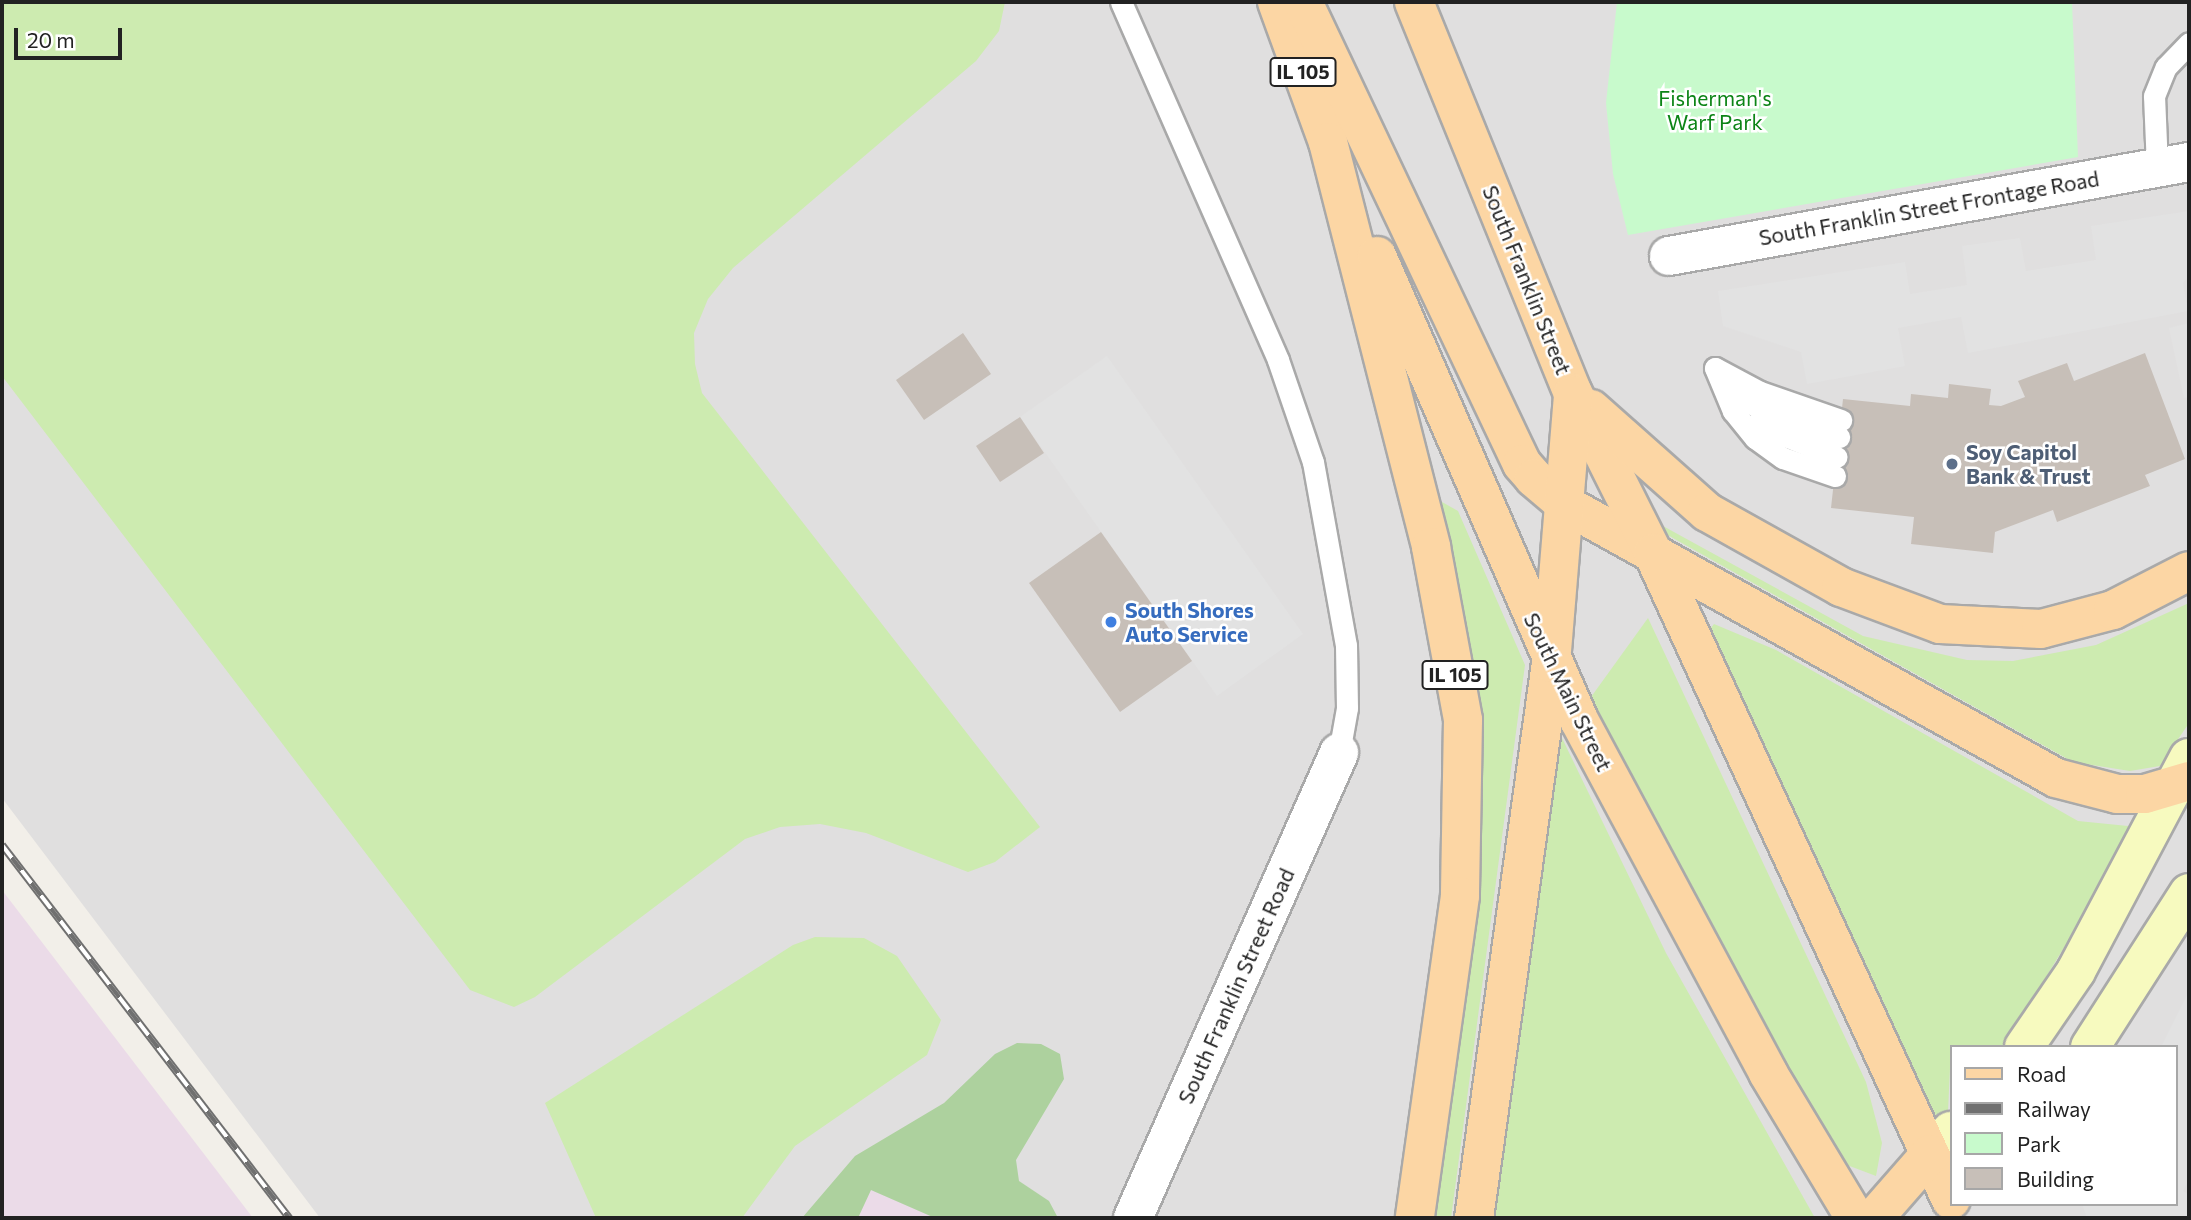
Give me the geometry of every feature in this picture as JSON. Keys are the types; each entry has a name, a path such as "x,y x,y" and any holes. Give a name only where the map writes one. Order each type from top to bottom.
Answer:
{"main road":[{"name":"IL 105","path":"1277,2 1328,142 1431,547 1466,752 1460,895 1415,1218"},
{"path":"1303,2 1522,464 1566,505 2056,778 2118,794 2184,776"},
{"name":"South Franklin Street","path":"1414,2 1573,393 1653,553"},
{"name":"South Main Street","path":"1328,142 1551,663 1768,1073 1855,1218"},
{"path":"1474,1218 1551,663 1566,505 1573,393"},
{"path":"1573,393 1707,512 1841,587 1940,624 2041,629 2113,610 2189,571"},
{"path":"1653,553 1941,1143 1950,1183"},
{"path":"1874,1218 1941,1143"}],"street":[{"name":"South Franklin Street Frontage Road","path":"1669,256 2173,165"},
{"name":"South Franklin Street Road","path":"1133,1218 1339,753"},
{"path":"2025,1045 2076,971 2184,776"},
{"path":"2091,1045 2189,893"}],"lane":[{"path":"1121,2 1278,360 1312,462 1346,645 1347,708 1339,753"},
{"path":"2173,165 2154,96 2166,67 2189,43"},
{"path":"1715,368 1760,392 1838,448 1733,411 1715,368"}],"shaded area":[{"path":"2,2 2189,2 2189,1218 320,1218 2,798"},
{"path":"2189,211 2189,276 2183,283 2188,311 1968,353 1961,317 1898,328 1905,366 1807,384 1801,352 1723,326 1718,291 1905,262 1910,294 1967,285 1962,246 2020,238 2026,271 2096,260 2091,226"},
{"path":"2189,323 2189,397 2184,398 2169,328"},
{"path":"1107,356 1303,634 1217,696 1020,417"},
{"path":"2,890 253,1218 2,1218"},
{"path":"2189,991 2189,1179 2183,1191 2189,1195 2189,1218 2087,1218 2083,1206 2177,1206 2177,1045 2162,1045"},
{"path":"871,1190 935,1218 858,1218"}],"green space":[{"path":"2,2 1005,2 999,31 976,61 733,268 708,299 694,333 695,364 702,393 1040,827 995,862 968,872 866,833 820,824 780,827 745,839 535,997 514,1007 470,990 2,376"},
{"name":"Fisherman's Warf Park","path":"1617,2 2072,2 2078,157 1628,235 1613,174 1606,103"},
{"path":"1435,498 1458,511 1525,665 1451,1218 1427,1218 1467,919"},
{"path":"1663,526 1863,636 1967,660 2013,661 2096,645 2189,603 2189,723 2160,766 2130,771 2073,762 1664,533"},
{"path":"1648,618 1866,1082 1882,1143 1876,1176 1847,1165 1812,1127 1591,697"},
{"path":"1714,624 1776,650 2078,821 2138,827 2004,1045 1950,1045 1948,1112 1935,1115 1929,1108 1706,634"},
{"path":"1561,736 1666,953 1815,1218 1490,1218"},
{"path":"815,937 864,938 897,956 941,1020 927,1055 795,1146 742,1218 596,1218 545,1103 793,945"},
{"path":"1017,1043 1041,1044 1060,1054 1064,1079 1016,1160 1019,1181 1049,1201 1058,1218 935,1218 871,1190 858,1218 802,1218 855,1156 944,1103 995,1054"}],"building":[{"path":"963,333 991,374 924,420 896,380"},
{"path":"2145,353 2185,459 2145,475 2150,486 2057,522 2053,510 1995,532 1993,553 1911,544 1914,517 1831,508 1843,399 1910,406 1911,394 1948,398 1949,384 1991,389 1989,405 2001,406 2025,397 2018,381 2067,363 2074,381"},
{"path":"1020,417 1044,453 1000,482 976,446"},
{"name":"South Shores Auto Service","path":"1101,532 1192,661 1120,712 1029,583"}],"railway":[{"path":"2,845 289,1218"}],"place":[{"name":"Soy Capitol Bank & Trust","path":"1952,464"},
{"name":"South Shores Auto Service","path":"1111,622"}]}
